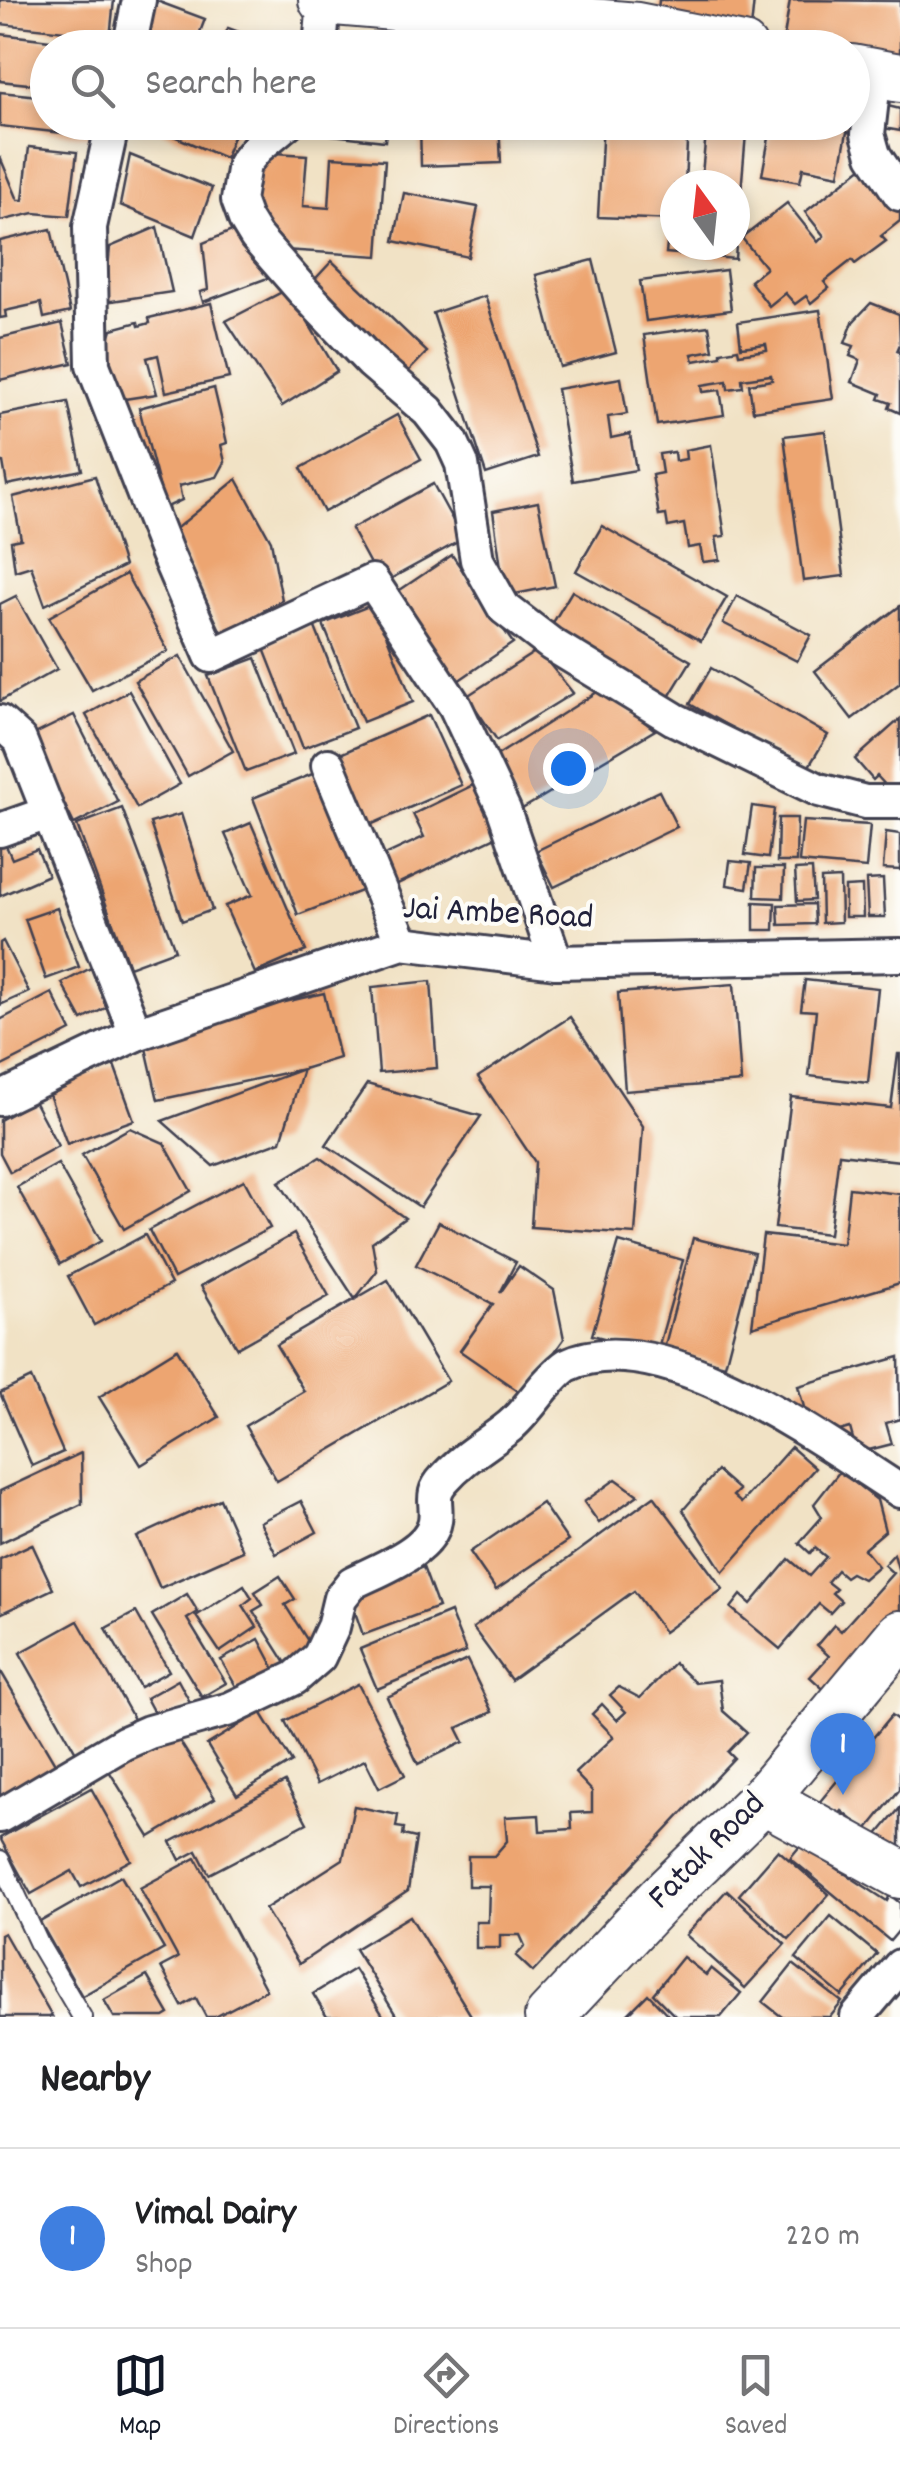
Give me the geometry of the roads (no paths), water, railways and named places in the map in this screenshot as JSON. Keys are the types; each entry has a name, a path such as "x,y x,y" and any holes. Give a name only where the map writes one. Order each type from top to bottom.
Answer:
{"main road":[{"path":"345,1 639,14 688,30"},
{"name":"Fatak Road","path":"549,2017 660,1899 763,1799 900,1635"},
{"path":"763,1799 900,1874"}],"street":[{"path":"133,30 139,0"},
{"path":"330,30 345,1"},
{"path":"870,119 876,73"},
{"path":"109,140 90,227 93,365 167,554 212,656 372,581 455,706 504,810 556,962"},
{"path":"267,140 244,164 238,200 246,219 256,237 304,292 370,362 428,411 452,442 462,464 478,560 504,608 551,644 674,719 819,790 865,802 900,802"},
{"path":"870,140 874,155 900,194"},
{"path":"0,722 20,740 136,1034"},
{"path":"328,765 402,943"},
{"path":"0,830 48,813"},
{"name":"Jai Ambe Road","path":"0,1098 136,1034 402,943 556,962 900,954"},
{"path":"0,1816 124,1743 230,1709 295,1678 320,1657 345,1590 411,1553 429,1538 435,1522 434,1496 440,1484 472,1453 513,1424 564,1367 592,1357 660,1360 776,1413 900,1490"},
{"path":"857,2017 900,1966"}],"lane":[{"path":"0,1860 40,1946 82,2017"}],"place":[{"name":"Vimal Dairy","path":"843,1795"}]}
